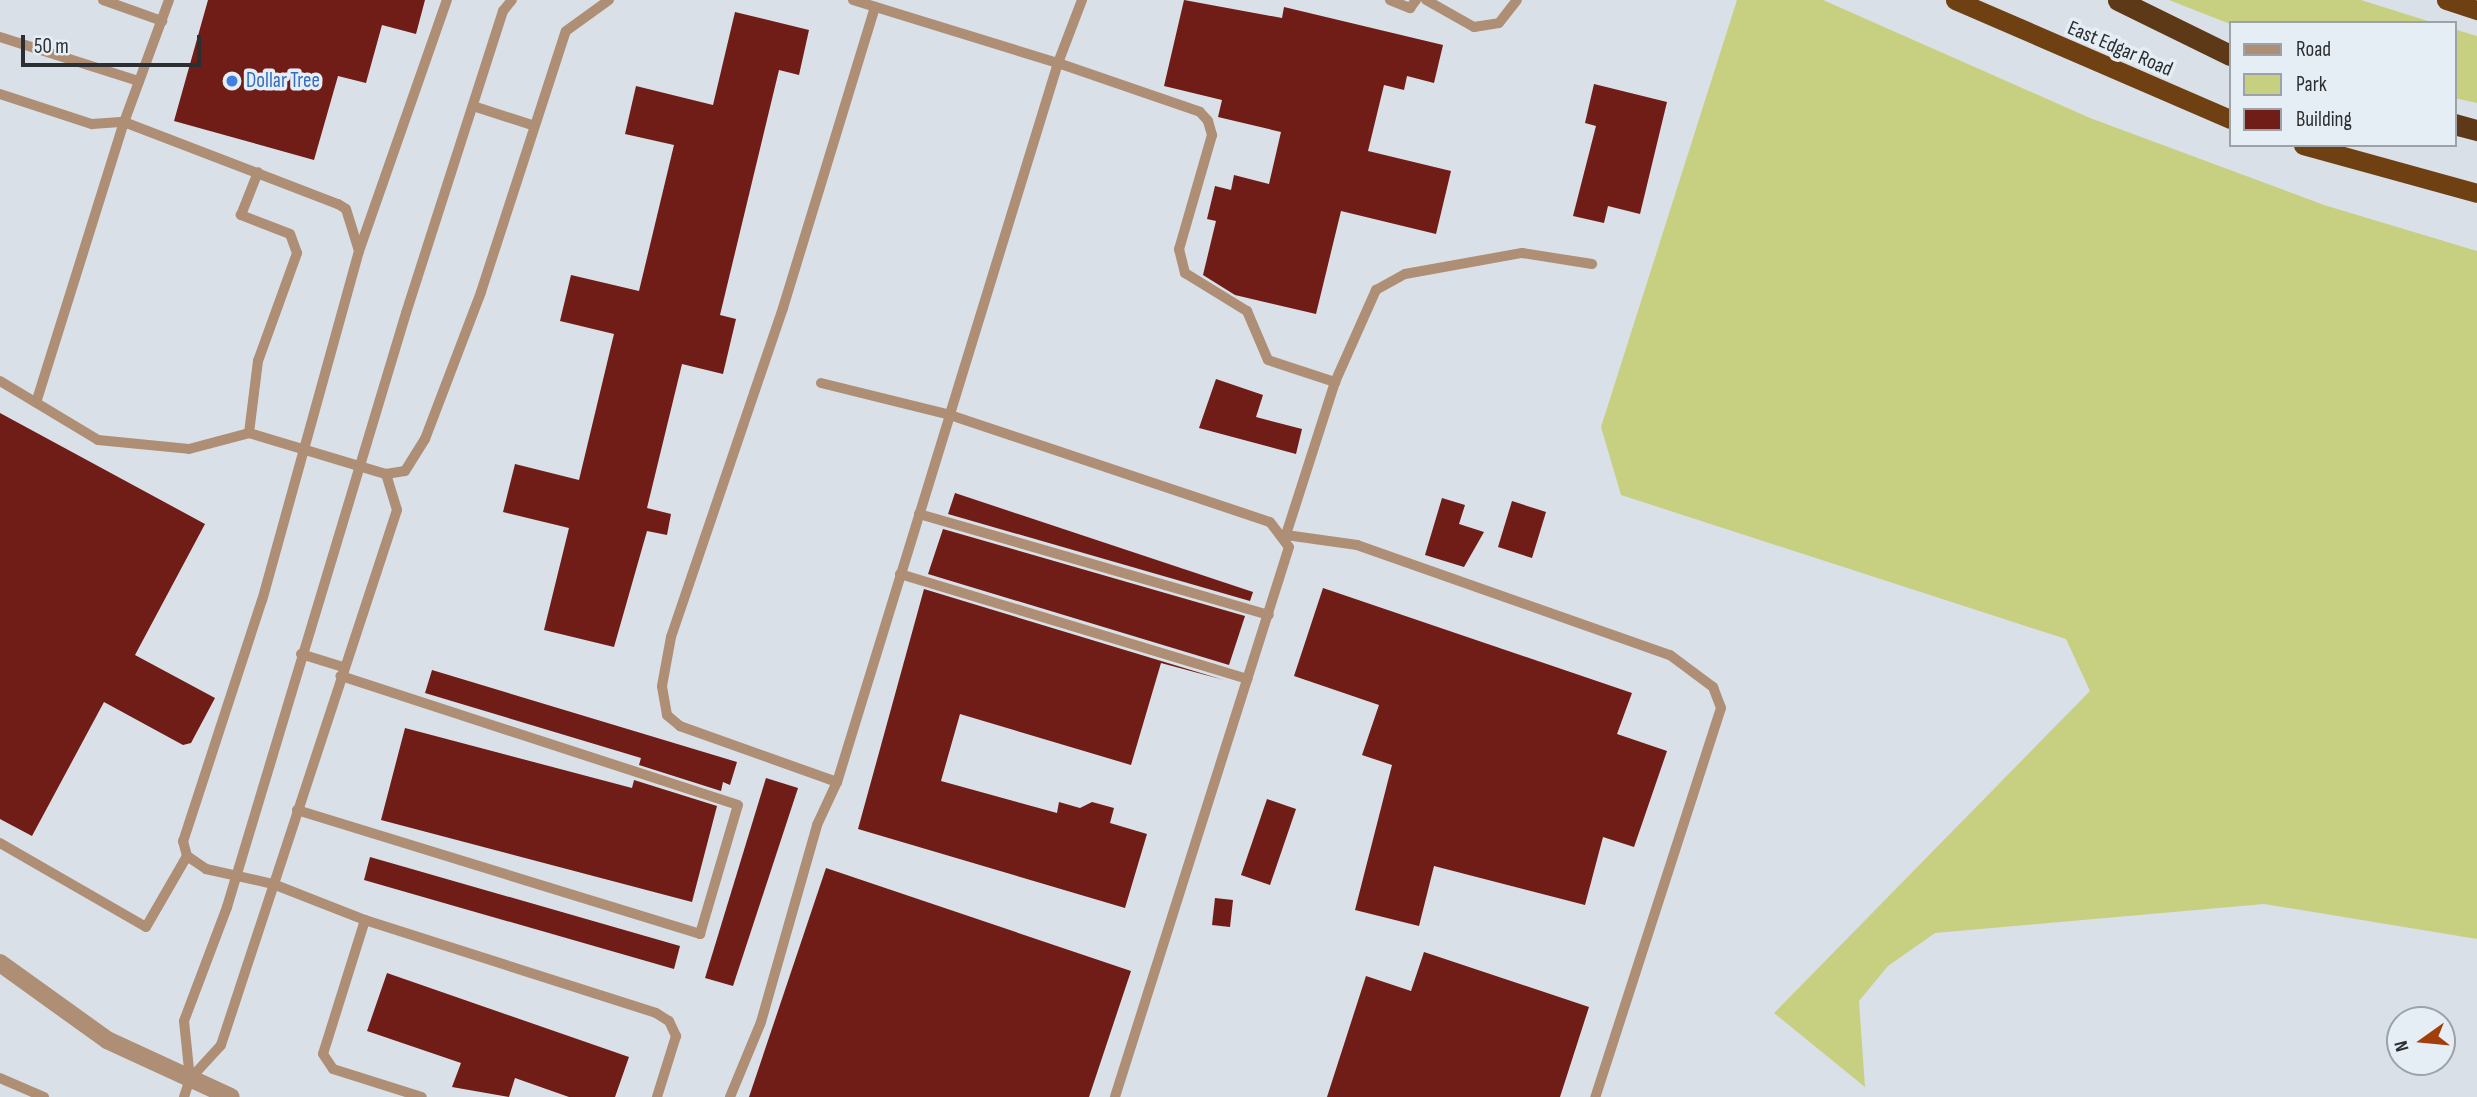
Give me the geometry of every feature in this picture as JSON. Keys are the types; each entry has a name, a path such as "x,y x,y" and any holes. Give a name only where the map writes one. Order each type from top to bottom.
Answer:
{"highway":[{"name":"East Edgar Road","path":"1955,0 2228,118"},
{"path":"2118,0 2228,54"},
{"path":"2446,0 2477,10"},
{"path":"2456,125 2477,130"},
{"path":"2310,147 2477,193"}],"street":[{"path":"0,963 107,1040 231,1097"}],"lane":[{"path":"103,0 162,21"},
{"path":"36,402 124,122 169,0"},
{"path":"446,0 359,251 301,444 262,600 183,841 187,856 206,869 273,884 365,920 669,1021 676,1036 657,1097"},
{"path":"190,1079 184,1021 236,875 301,654 364,465 473,106 512,0"},
{"path":"0,381 98,440 150,450 189,449 249,433 301,444 386,474 405,471 425,439 481,292 532,125 566,31 609,0"},
{"path":"853,0 1058,63 1200,112 1208,121 1212,135 1179,249 1185,273 1247,311 1268,360 1335,382"},
{"path":"730,1097 761,1022 817,825 838,782 1058,63 1082,0"},
{"path":"1390,0 1410,8 1416,0"},
{"path":"1426,0 1474,27 1499,23 1517,0"},
{"path":"838,782 680,726 667,715 662,686 671,637 783,308 875,7"},
{"path":"0,37 139,81"},
{"path":"0,94 92,124 124,122 258,172 346,209 359,251"},
{"path":"473,106 532,125"},
{"path":"249,433 258,361 297,253 290,234 241,215 258,172"},
{"path":"1115,1097 1288,560 1286,535 1335,382 1376,289 1405,274 1522,253 1592,264"},
{"path":"821,383 950,415 1270,522 1286,535 1357,545 1670,654 1713,687 1721,708 1595,1097"},
{"path":"184,1097 190,1079 221,1045 397,510 386,474"},
{"path":"919,514 1269,615"},
{"path":"900,574 1248,679"},
{"path":"297,810 700,934 738,805 342,672 301,654"},
{"path":"0,843 146,927 187,856"},
{"path":"365,920 323,1054 333,1069 422,1097"},
{"path":"0,1078 44,1097"},
{"path":"380,1097 386,1085"}],"green space":[{"path":"1737,0 1823,0 2090,118 2324,205 2477,251 2477,939 2264,904 1935,933 1888,966 1859,1001 1865,1087 1774,1013 2090,691 2066,639 1621,495 1601,427"},
{"path":"2169,0 2361,0 2428,21 2228,21 2228,23"},
{"path":"2456,30 2477,36 2477,103 2456,98"}],"building":[{"path":"208,0 425,0 416,34 382,25 366,83 338,76 314,160 174,121"},
{"path":"1184,0 1282,18 1284,7 1443,45 1434,83 1407,76 1404,90 1384,85 1368,151 1451,171 1436,234 1341,211 1316,314 1235,295 1203,275 1216,221 1207,219 1215,186 1231,190 1234,175 1269,184 1281,132 1218,117 1222,100 1164,86"},
{"path":"735,12 809,30 799,75 779,70 720,315 736,319 723,374 682,364 647,508 671,514 667,535 647,531 614,647 544,630 569,528 503,512 515,464 579,480 614,334 560,321 571,275 639,291 674,145 625,134 636,86 713,105"},
{"path":"1594,84 1667,102 1640,214 1608,206 1604,223 1573,216 1596,126 1585,123"},
{"path":"1216,379 1263,395 1256,417 1302,429 1296,454 1199,428"},
{"path":"0,413 205,524 135,655 215,698 191,743 183,745 104,702 32,836 0,819"},
{"path":"955,493 1253,592 1250,601 948,514"},
{"path":"1442,498 1465,505 1459,524 1484,532 1464,567 1425,555"},
{"path":"1512,501 1546,512 1532,558 1498,547"},
{"path":"943,529 1245,616 1229,665 928,574"},
{"path":"1323,588 1632,693 1617,734 1667,751 1634,847 1603,837 1585,905 1434,866 1419,926 1355,910 1392,765 1362,755 1379,705 1294,676"},
{"path":"924,589 1224,680 1161,663 1131,765 960,714 941,781 1057,813 1059,802 1080,808 1092,802 1114,808 1110,823 1147,834 1125,908 858,829"},
{"path":"432,670 737,762 730,785 723,782 721,791 639,765 641,758 425,693"},
{"path":"405,728 632,788 634,780 717,806 692,902 381,820"},
{"path":"766,778 798,788 733,986 705,978"},
{"path":"1267,799 1296,809 1270,885 1241,875"},
{"path":"370,857 680,946 674,969 364,880"},
{"path":"826,868 1131,971 1089,1097 749,1097"},
{"path":"1215,898 1233,900 1230,927 1212,925"},
{"path":"1424,952 1589,1007 1560,1097 1327,1097 1366,976 1411,991"},
{"path":"387,973 629,1057 615,1097 569,1097 515,1078 509,1097 452,1087 461,1063 367,1031"}],"place":[{"name":"Dollar Tree","path":"232,81"}]}
